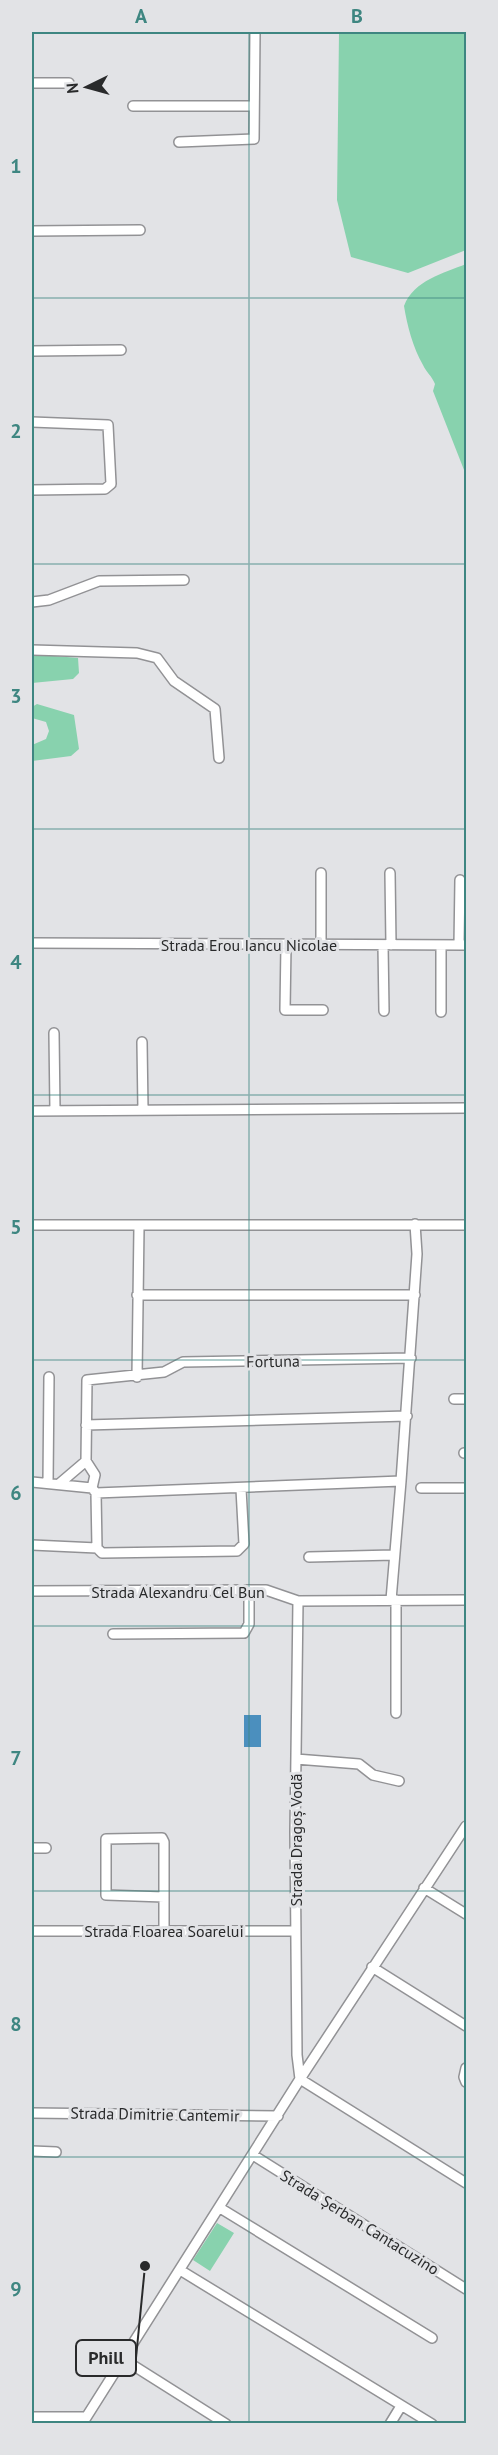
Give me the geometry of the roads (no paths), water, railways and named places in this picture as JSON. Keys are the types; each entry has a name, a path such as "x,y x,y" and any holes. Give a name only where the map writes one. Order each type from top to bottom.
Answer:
{"street":[{"path":"179,142 254,139 255,32"},
{"path":"32,83 69,83"},
{"path":"133,106 255,106"},
{"path":"32,231 140,230"},
{"path":"32,351 121,350"},
{"path":"32,422 108,425 111,484 105,489 32,490"},
{"path":"32,602 49,600 99,580 184,580"},
{"path":"32,650 137,653 157,658 174,681 215,709 219,758"},
{"path":"321,873 321,945"},
{"path":"384,1011 390,873"},
{"path":"460,880 463,945"},
{"name":"Strada Erou Iancu Nicolae","path":"32,943 463,945"},
{"path":"286,945 285,1010 323,1010"},
{"path":"441,945 441,1012"},
{"path":"54,1033 55,1111"},
{"path":"142,1042 143,1110"},
{"path":"32,1111 466,1108"},
{"path":"396,1713 394,1555 415,1295 417,1254 415,1224"},
{"path":"32,1226 466,1225"},
{"path":"137,1377 139,1227"},
{"path":"137,1295 415,1295"},
{"name":"Fortuna","path":"86,1425 87,1380 137,1377 164,1372 183,1362 411,1358"},
{"path":"48,1483 49,1377"},
{"path":"454,1399 466,1399"},
{"path":"241,1489 244,1544 237,1551 102,1553 97,1548 95,1475 86,1461 86,1425 406,1416"},
{"path":"59,1484 86,1461"},
{"path":"32,1482 94,1490 241,1489 401,1481"},
{"path":"421,1488 466,1488"},
{"path":"32,1545 97,1548"},
{"path":"309,1557 394,1555"},
{"path":"113,1634 244,1633 249,1624 249,1590"},
{"name":"Strada Alexandru Cel Bun","path":"32,1591 266,1590 298,1601 466,1600"},
{"name":"Strada Dragoș Vodă","path":"298,1601 296,1931 297,2055 300,2079"},
{"path":"296,1759 359,1764 373,1775 399,1780"},
{"path":"32,2417 84,2420 372,1967 466,1826"},
{"path":"164,1897 106,1895 105,1839 162,1838 164,1897 164,1931"},
{"path":"32,1848 46,1848"},
{"path":"424,1888 466,1914"},
{"name":"Strada Floarea Soarelui","path":"32,1932 296,1931"},
{"path":"372,1967 466,2026"},
{"path":"466,2068 466,2082"},
{"path":"300,2079 466,2183"},
{"name":"Strada Dimitrie Cantemir","path":"32,2113 278,2116"},
{"path":"32,2151 56,2152"},
{"name":"Strada Șerban Cantacuzino","path":"253,2156 466,2289"},
{"path":"220,2208 432,2338"},
{"path":"180,2270 432,2424"},
{"path":"123,2359 226,2424"},
{"path":"390,2424 401,2406"}],"water":[{"path":"244,1715 261,1715 261,1747 244,1747"}],"place":[{"name":"Phill","path":"145,2266"}]}
